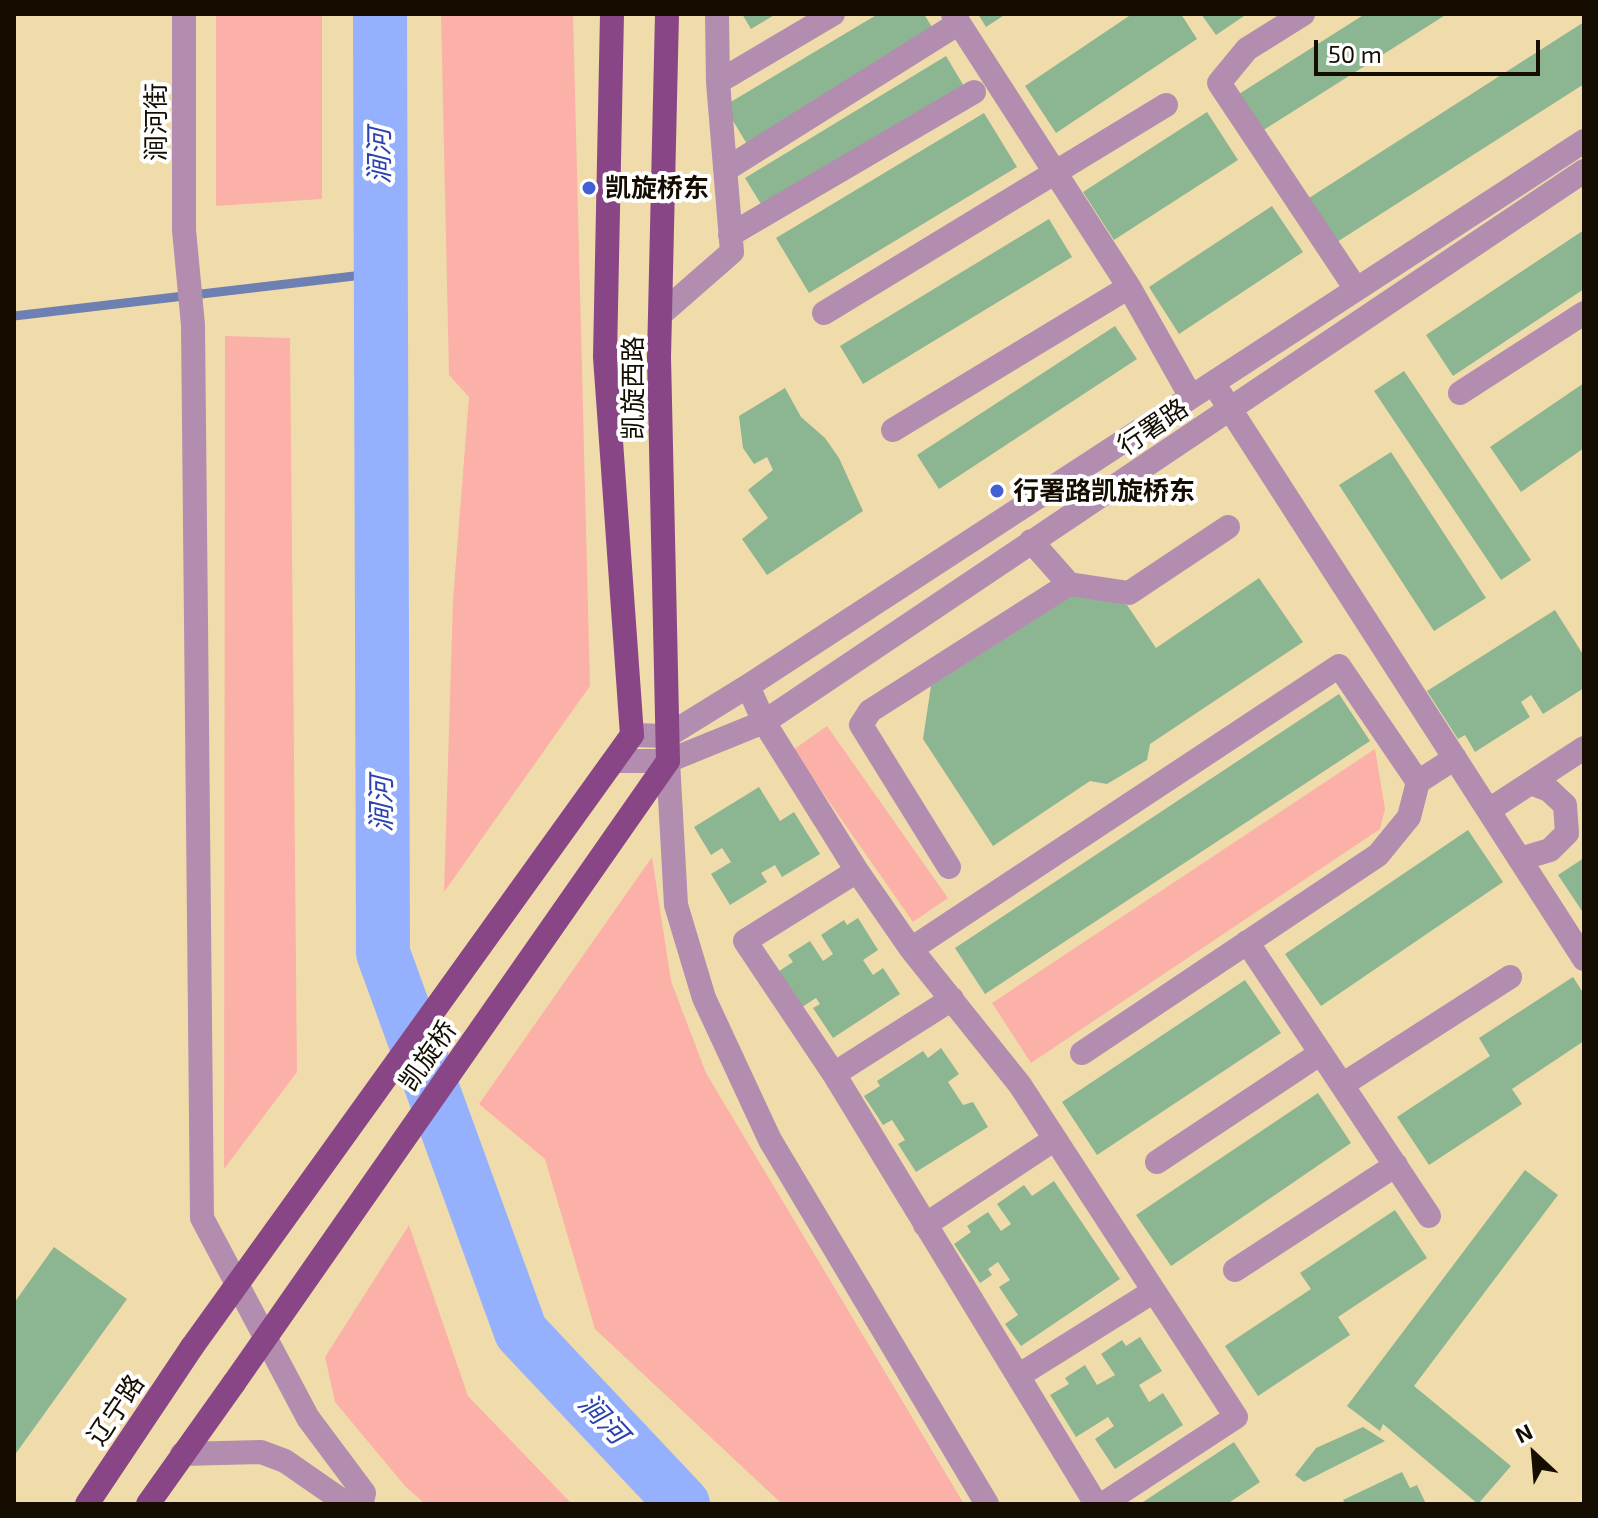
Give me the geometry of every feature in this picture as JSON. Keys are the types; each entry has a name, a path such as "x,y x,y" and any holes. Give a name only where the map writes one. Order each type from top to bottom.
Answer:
{"main road":[{"name":"凯旋西路","path":"612,14 605,357 632,735"},
{"name":"凯旋西路","path":"667,14 661,314 668,761"},
{"name":"凯旋桥","path":"192,1347 632,735"},
{"name":"凯旋桥","path":"182,1454 668,761"},
{"name":"辽宁路","path":"87,1504 192,1347"},
{"path":"148,1504 182,1454"}],"street":[{"name":"涧河街","path":"184,14 184,230 193,325 202,1218 308,1418 364,1493 362,1502 356,1504"},
{"path":"661,314 732,252 718,82 717,14"},
{"path":"718,82 833,14"},
{"path":"1303,14 1247,49 1219,83 1356,289"},
{"path":"725,170 956,18 1129,287 1191,397"},
{"path":"730,235 974,92"},
{"path":"824,313 1166,105"},
{"name":"行署路","path":"667,736 1584,141"},
{"name":"行署路","path":"614,761 668,761 764,722 1584,171"},
{"path":"893,430 1129,287"},
{"path":"1460,393 1584,313"},
{"path":"1214,382 1584,959"},
{"path":"1031,541 1069,584 1129,593 1228,527"},
{"path":"949,867 861,725 870,711 1069,584"},
{"path":"911,949 1339,666 1418,782"},
{"path":"748,686 764,722 857,871 911,949 1020,1085 1236,1417 1103,1504"},
{"path":"632,735 667,736"},
{"path":"1489,810 1584,748"},
{"path":"1082,1053 1378,855 1409,817 1418,782 1455,758"},
{"path":"668,761 676,905 704,998 770,1140 987,1504"},
{"path":"1520,859 1550,850 1567,833 1565,805 1549,790 1531,783"},
{"path":"857,871 745,941 834,1074 1096,1504"},
{"path":"1247,942 1429,1216"},
{"path":"1342,1085 1510,977"},
{"path":"834,1074 952,999"},
{"path":"1157,1162 1321,1053"},
{"path":"925,1225 1055,1139"},
{"path":"1235,1270 1396,1165"},
{"path":"1018,1376 1154,1291"},
{"path":"182,1454 261,1452 285,1461 347,1504"}],"shaded area":[{"path":"216,14 322,14 322,199 216,206"},
{"path":"441,14 573,14 590,686 444,892 453,600 469,397 449,375"},
{"path":"225,336 290,338 297,1072 224,1169"},
{"path":"827,726 948,898 913,922 793,750"},
{"path":"1375,749 1385,809 1380,829 1031,1063 992,1003"},
{"path":"652,857 671,981 706,1073 964,1504 782,1504 595,1329 545,1159 479,1104"},
{"path":"409,1225 468,1396 572,1504 425,1504 405,1486 335,1402 325,1357"}],"building":[{"path":"742,14 776,14 751,29"},
{"path":"878,14 924,14 935,32 747,144 724,106"},
{"path":"978,14 1006,14 986,27"},
{"path":"1132,14 1181,14 1197,39 1056,133 1025,86"},
{"path":"1201,14 1247,14 1216,35"},
{"path":"1365,14 1447,14 1262,131 1239,94"},
{"path":"1584,22 1584,84 1337,242 1309,198"},
{"path":"946,56 965,88 764,209 745,178"},
{"path":"1207,112 1238,160 1114,240 1083,192"},
{"path":"984,113 1017,167 809,293 776,238"},
{"path":"1272,206 1303,252 1179,334 1149,287"},
{"path":"1049,219 1072,257 863,384 840,346"},
{"path":"1584,230 1584,289 1453,376 1426,335"},
{"path":"1115,326 1137,359 939,489 917,455"},
{"path":"1404,371 1531,560 1501,580 1374,391"},
{"path":"1584,383 1584,448 1521,492 1490,447"},
{"path":"785,388 801,417 825,438 839,458 863,511 767,575 742,539 768,518 748,490 773,470 767,457 754,464 743,448 739,416"},
{"path":"1391,452 1486,598 1434,631 1339,485"},
{"path":"1259,578 1303,642 1150,744 1147,760 1107,784 1090,781 993,846 923,739 931,686 1079,591 1127,605 1156,648"},
{"path":"1555,610 1584,656 1584,688 1543,714 1531,695 1521,702 1530,717 1475,752 1465,735 1458,739 1427,691"},
{"path":"1339,694 1370,741 985,994 955,948"},
{"path":"759,787 780,821 794,812 820,854 782,877 775,865 761,873 767,882 730,905 711,874 731,862 722,848 711,855 694,827"},
{"path":"1468,830 1503,882 1321,1006 1285,954"},
{"path":"1584,858 1584,914 1558,875"},
{"path":"858,918 878,950 863,960 873,975 883,968 900,994 833,1038 813,1008 820,1004 816,998 799,1009 776,973 793,962 788,955 810,941 823,961 833,954 821,935 844,920 847,925"},
{"path":"1573,977 1584,994 1584,1041 1512,1089 1522,1104 1429,1165 1397,1117 1490,1056 1479,1038"},
{"path":"1245,980 1281,1033 1097,1155 1062,1102"},
{"path":"941,1048 959,1074 948,1082 963,1105 973,1102 988,1127 916,1172 898,1144 905,1140 892,1120 883,1125 864,1096 880,1086 877,1081 923,1051 928,1058"},
{"path":"1318,1093 1351,1143 1171,1266 1136,1215"},
{"path":"1525,1170 1558,1195 1414,1386 1511,1466 1478,1504 1383,1424 1380,1431 1347,1406"},
{"path":"1054,1181 1120,1279 1021,1346 1005,1324 1018,1315 999,1287 1010,1280 998,1262 988,1269 992,1275 980,1283 954,1244 971,1232 967,1226 988,1212 1001,1231 1011,1224 997,1204 1024,1185 1032,1196"},
{"path":"1395,1210 1427,1258 1338,1317 1350,1335 1258,1396 1225,1346 1311,1289 1300,1273"},
{"path":"54,1247 127,1299 14,1456 14,1303"},
{"path":"1140,1337 1162,1371 1139,1385 1149,1402 1163,1393 1183,1425 1115,1469 1095,1439 1114,1426 1108,1417 1076,1437 1050,1395 1069,1384 1065,1378 1085,1365 1097,1385 1115,1375 1101,1354 1122,1340 1126,1346"},
{"path":"1363,1427 1385,1441 1304,1482 1295,1475 1316,1448"},
{"path":"1234,1442 1260,1482 1227,1504 1140,1504"},
{"path":"1402,1472 1410,1488 1417,1485 1426,1504 1345,1504 1343,1500"}],"waterway":[{"name":"涧河","path":"380,14 383,953 521,1332 683,1504"},
{"path":"14,316 380,273"}],"place":[{"name":"凯旋桥东","path":"589,188"},
{"name":"行署路凯旋桥东","path":"997,491"}]}
